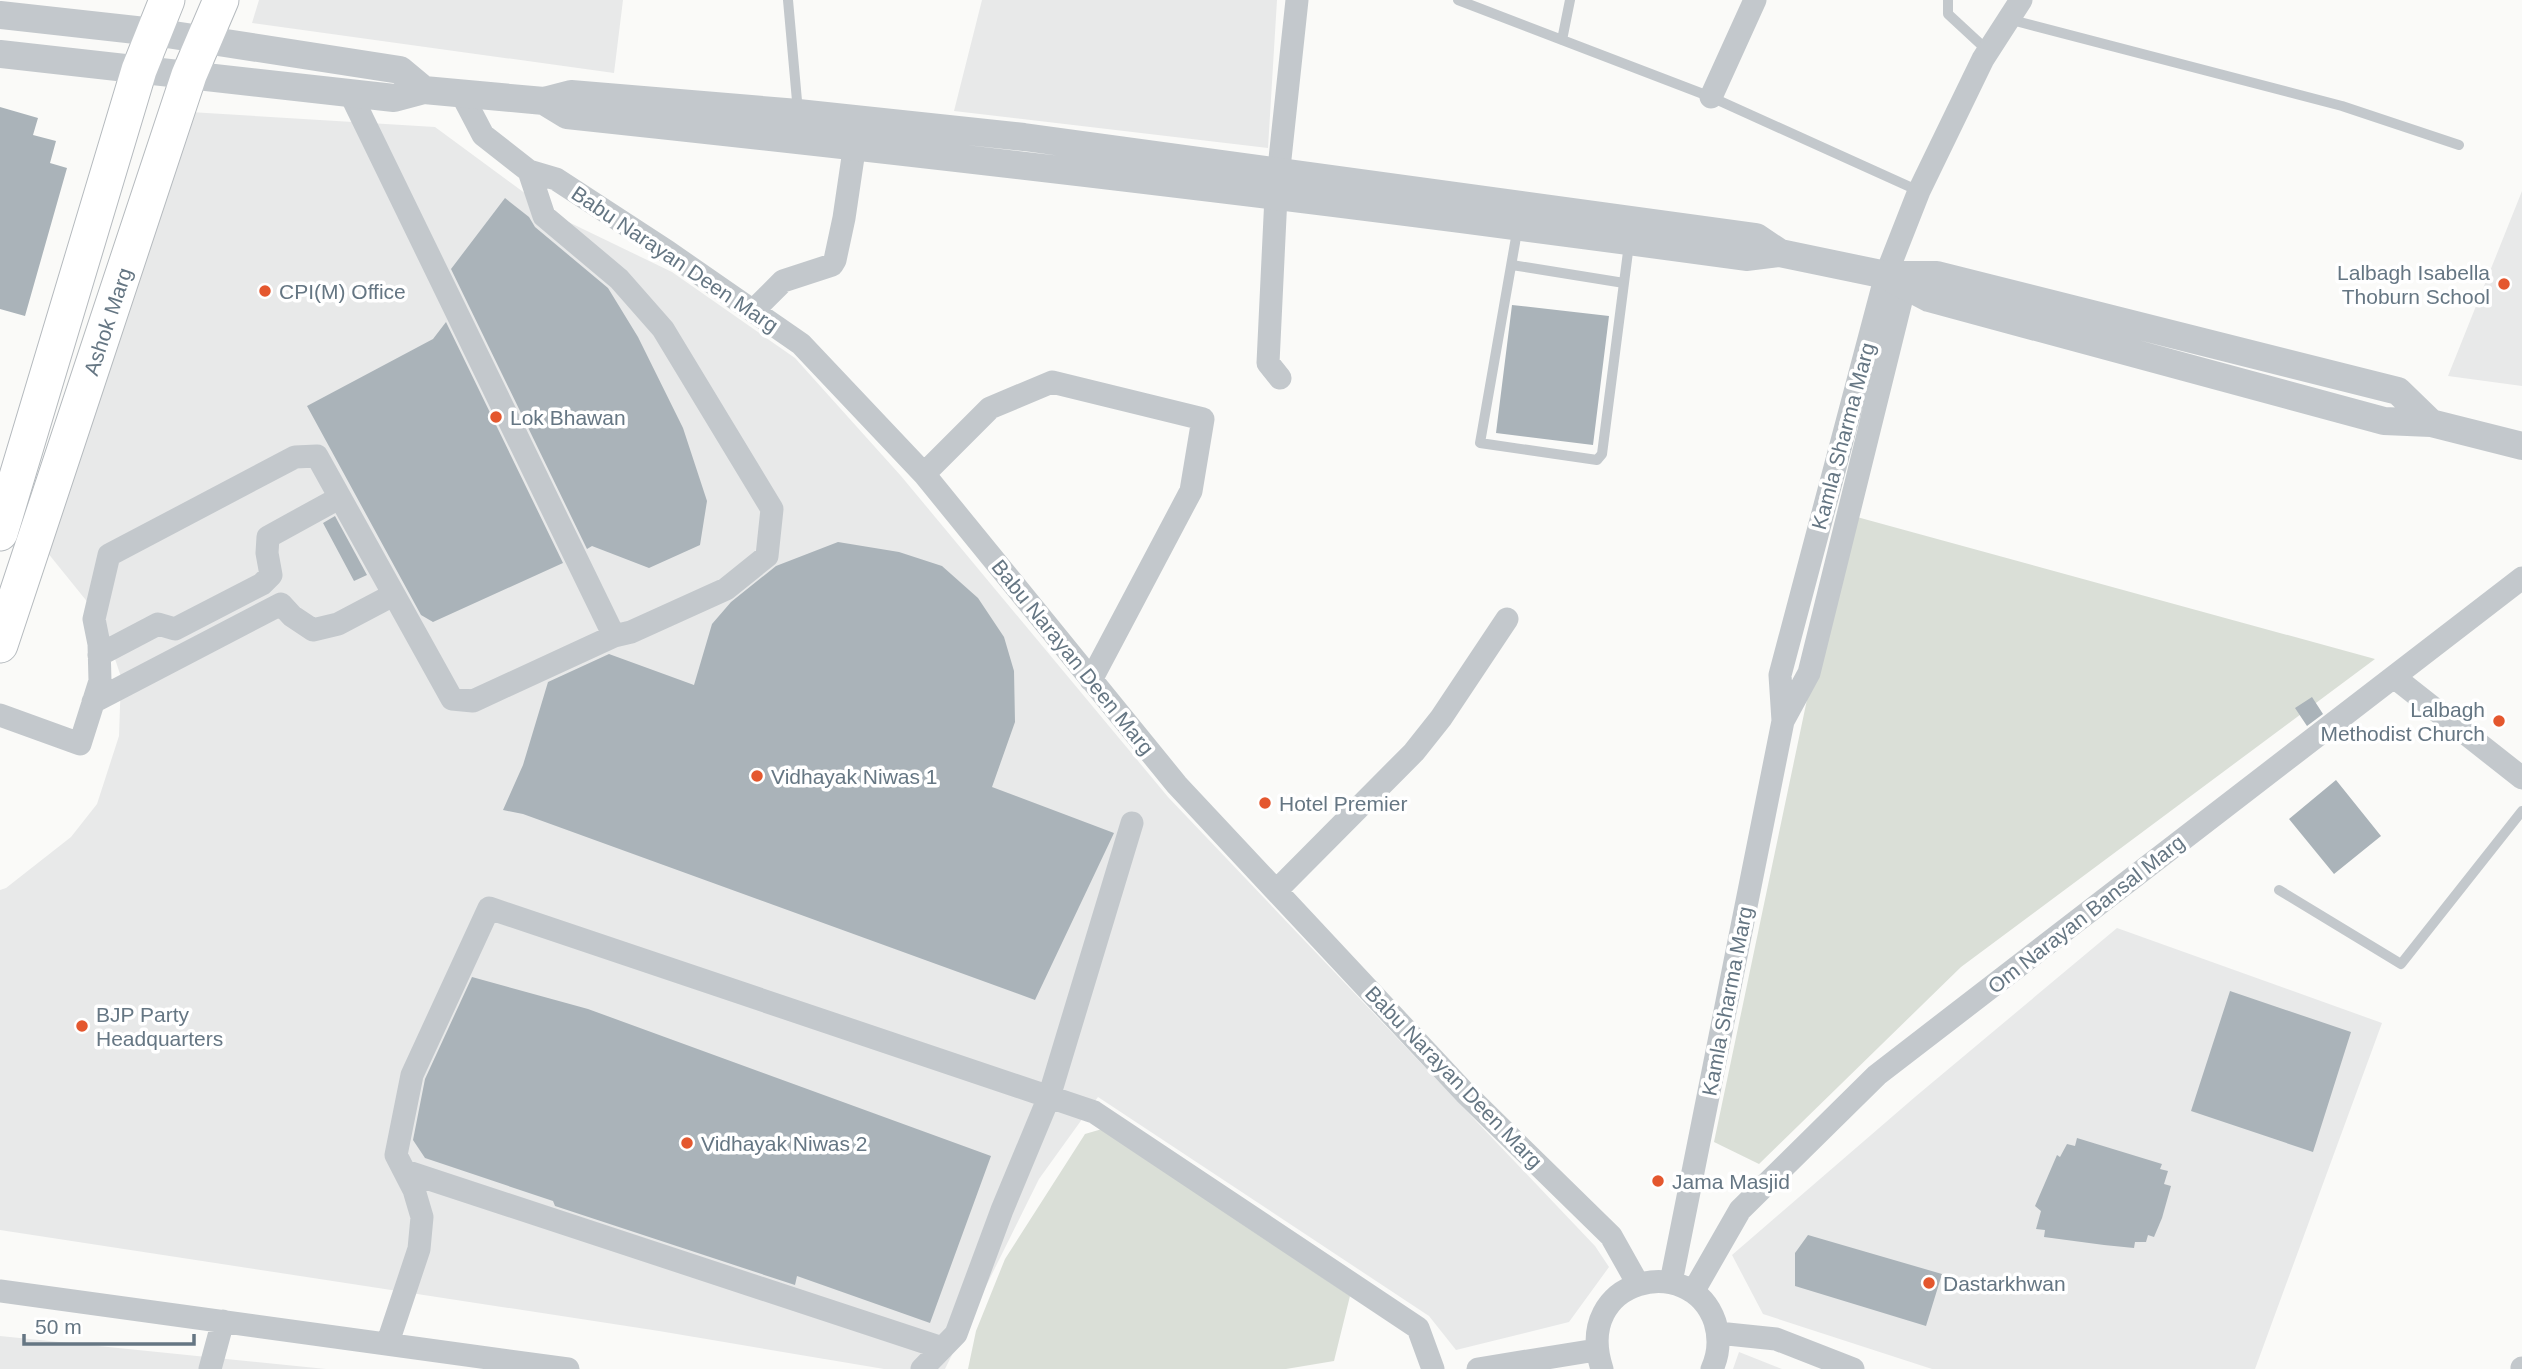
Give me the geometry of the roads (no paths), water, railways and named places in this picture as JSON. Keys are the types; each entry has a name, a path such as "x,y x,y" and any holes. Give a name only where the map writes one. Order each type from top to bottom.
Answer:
{"main road":[{"name":"Ashok Marg","path":"0,645 189,75 221,0"},
{"name":"Ashok Marg","path":"0,533 139,71 160,16"}],"street":[{"path":"1280,378 1268,362 1277,184 1297,0"},
{"path":"1711,97 1755,0"},
{"path":"1896,280 1919,191 1988,51 2021,0"},
{"path":"0,15 160,16 204,40 400,71 424,90"},
{"path":"0,54 394,98 424,90 461,93 544,102 567,115 799,127 856,133 1085,159 1520,215 1756,237 1780,253"},
{"path":"349,93 614,636"},
{"name":"Babu Narayan Deen Marg","path":"461,93 483,135 529,171 556,179 668,251 801,344 924,474 1177,785 1465,1093 1611,1236 1637,1284"},
{"path":"753,311 783,281 832,265 835,260 856,133"},
{"path":"0,715 80,744 100,681 94,619 109,555 295,457 317,456 452,699 473,701 614,636 631,632 726,589 767,556 772,509 663,329 619,279 544,216 529,171"},
{"path":"1520,215 1630,241 1746,257 1780,253 1896,280 1937,275 2398,391 2431,423 2522,446"},
{"name":"Kamla Sharma Marg","path":"1671,1282 1783,721 1780,675 1825,503 1896,280"},
{"name":"Kamla Sharma Marg","path":"1783,721 1809,673 1850,509 1896,280"},
{"path":"924,474 990,408 1052,382 1203,419 1191,491 1091,680"},
{"path":"99,655 158,624 175,629 262,584 271,575 267,553 268,537 339,498"},
{"path":"1825,503 1850,509"},
{"name":"Om Narayan Bansal Marg","path":"1693,1292 1740,1210 1877,1075 2522,578"},
{"path":"93,702 281,604 292,616 313,630 338,624 393,595"},
{"path":"1276,891 1414,752 1441,718 1507,620"},
{"path":"2394,677 2522,778"},
{"path":"922,1369 956,1334 1002,1210 1049,1097 1132,823"},
{"path":"388,1342 419,1250 422,1217 414,1190 396,1155 412,1075 489,908 1094,1112 1418,1328 1433,1369"},
{"path":"405,1171 942,1349"},
{"path":"1478,1369 1599,1359 1597,1327 1605,1309 1618,1294 1637,1284 1648,1282 1671,1282 1693,1292 1712,1312 1718,1333 1718,1357 1712,1369"},
{"path":"0,1291 388,1342 563,1369"},
{"path":"211,1369 223,1321"},
{"path":"1718,1333 1776,1339 1805,1360 1853,1369"}],"lane":[{"path":"788,0 799,127"},
{"path":"1458,0 1711,97 1919,191"},
{"path":"1562,40 1570,0"},
{"path":"1948,0 1948,14 1988,51"},
{"path":"2008,19 2342,106 2459,145"},
{"path":"1520,215 1480,443 1597,460 1602,454 1630,241"},
{"path":"1512,265 1623,283"},
{"path":"2279,890 2401,964 2522,811"}],"place":[{"name":"Lalbagh Isabella Thoburn School","path":"2504,284"},
{"name":"CPI(M) Office","path":"265,291"},
{"name":"Lok Bhawan","path":"496,417"},
{"name":"Lalbagh Methodist Church","path":"2499,721"},
{"name":"Vidhayak Niwas 1","path":"757,776"},
{"name":"Hotel Premier","path":"1265,803"},
{"name":"BJP Party Headquarters","path":"82,1026"},
{"name":"Vidhayak Niwas 2","path":"687,1143"},
{"name":"Jama Masjid","path":"1658,1181"},
{"name":"Dastarkhwan","path":"1929,1283"}]}
